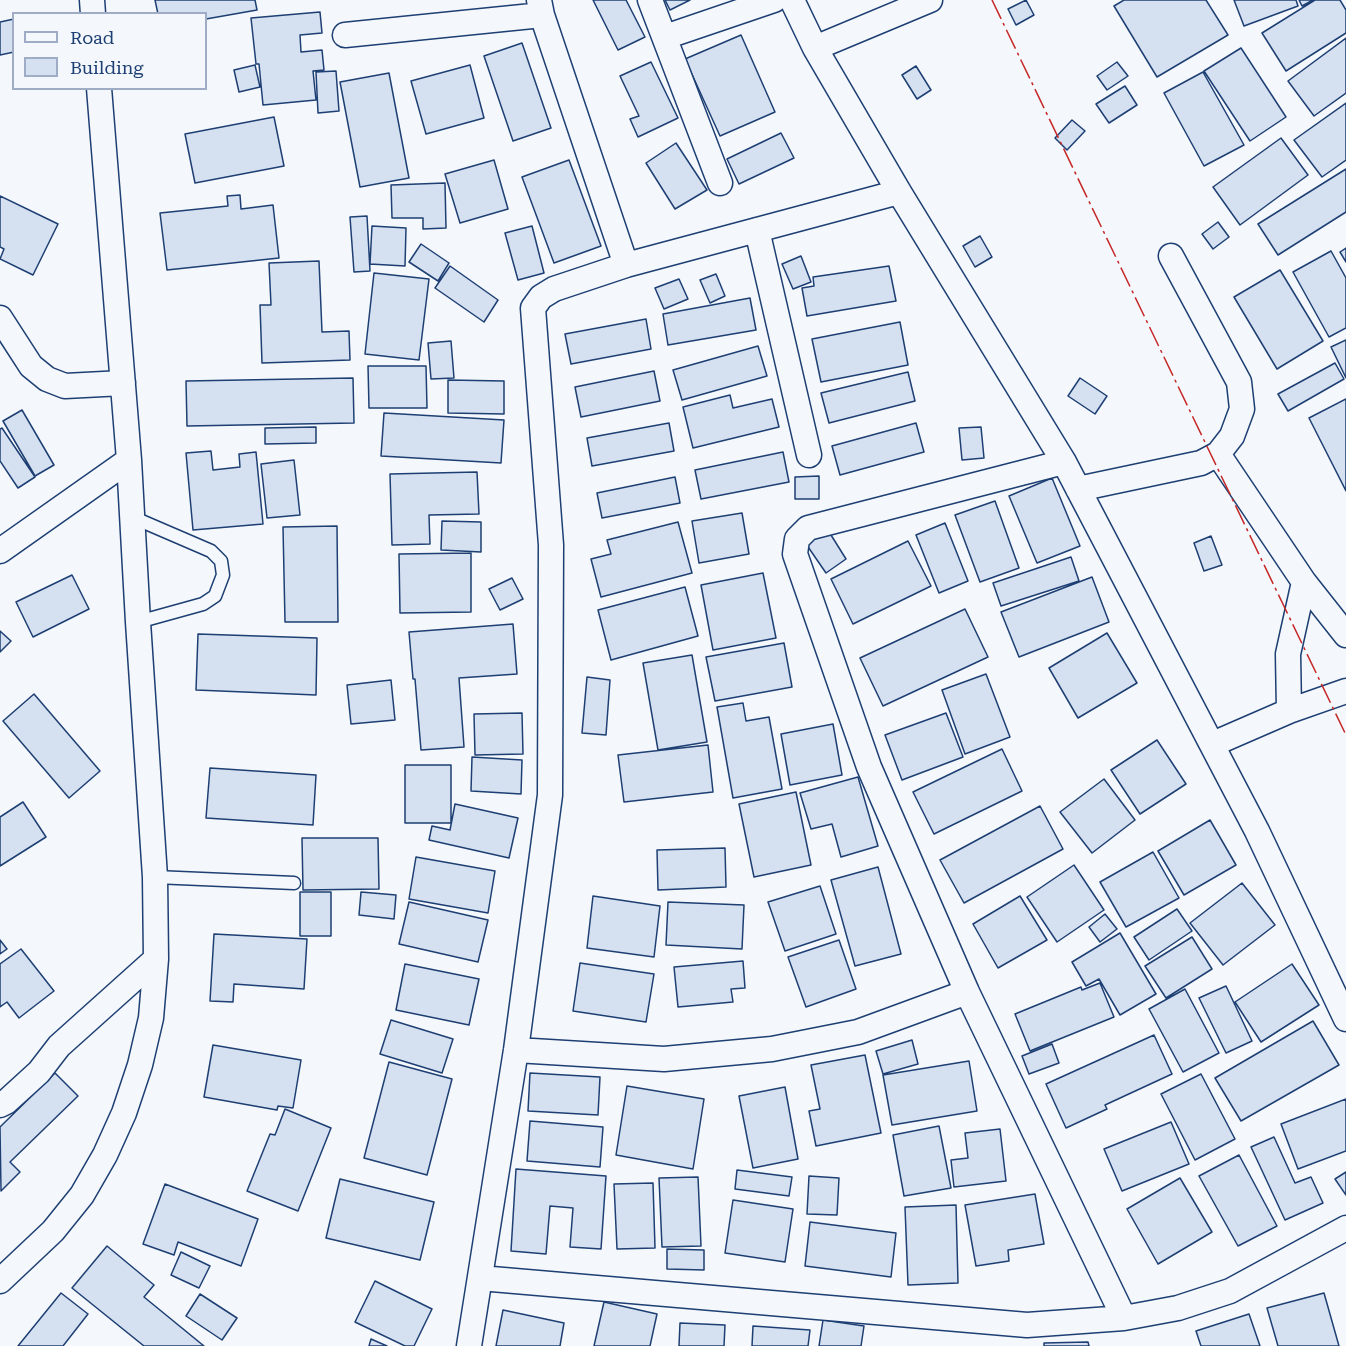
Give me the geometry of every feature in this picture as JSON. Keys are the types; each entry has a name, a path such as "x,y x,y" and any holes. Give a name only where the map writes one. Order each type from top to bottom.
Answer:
{"street":[{"path":"650,0 720,183"},
{"path":"665,37 774,0"},
{"path":"792,0 815,48 899,192 1064,462 1213,744 1346,1019"},
{"path":"815,48 930,0"},
{"path":"345,35 540,7 626,265"},
{"path":"0,1281 53,1231 81,1195 105,1155 124,1113 140,1065 151,1018 156,959 155,877 129,460 99,90"},
{"path":"469,1346 516,1050 550,795 551,545 534,308 541,297 554,289 626,265 899,192"},
{"path":"757,230 809,455"},
{"path":"1078,489 1201,463 1218,454 1232,435 1242,409 1239,382 1171,256"},
{"path":"0,318 31,366 47,379 65,386 123,383"},
{"path":"1218,454 1304,582 1346,635"},
{"path":"0,551 129,460"},
{"path":"1064,462 807,528 797,539 795,554 869,767 967,992 1124,1318"},
{"path":"1289,711 1288,654 1304,582"},
{"path":"1213,744 1289,711 1346,691"},
{"path":"0,1106 39,1072 59,1046 156,959"},
{"path":"516,1050 664,1059 772,1049 858,1032 967,992"},
{"path":"480,1278 1027,1325 1124,1318 1178,1308 1230,1291 1346,1228"}],"lane":[{"path":"132,517 211,551 221,561 223,575 215,596 203,604 138,622"},
{"path":"155,877 294,883"}],"building":[{"path":"155,0 255,0 257,10 207,19 207,12 158,12"},
{"path":"593,0 626,0 645,37 618,50"},
{"path":"665,0 690,0 670,10"},
{"path":"1026,0 1034,15 1016,25 1008,9"},
{"path":"1124,0 1206,0 1228,35 1157,77 1114,6"},
{"path":"1234,0 1296,0 1298,6 1244,26"},
{"path":"1299,0 1313,0 1302,6"},
{"path":"1315,0 1340,0 1346,10 1346,33 1286,71 1262,33"},
{"path":"320,12 322,33 300,35 301,52 322,50 324,70 313,71 316,100 263,105 251,18"},
{"path":"12,19 12,52 0,55 0,22"},
{"path":"741,35 775,112 720,136 685,59"},
{"path":"1346,38 1346,93 1314,116 1288,81"},
{"path":"522,43 551,128 513,141 484,56"},
{"path":"1241,48 1286,117 1250,141 1204,71"},
{"path":"651,62 678,118 638,137 630,119 639,116 620,76"},
{"path":"1117,62 1128,76 1107,90 1097,76"},
{"path":"255,65 260,87 239,92 234,70"},
{"path":"470,65 484,118 426,134 411,81"},
{"path":"916,66 931,90 917,99 902,75"},
{"path":"336,71 339,111 318,113 316,72"},
{"path":"1203,72 1244,145 1204,166 1164,93"},
{"path":"389,73 409,178 360,187 340,82"},
{"path":"1125,86 1137,105 1109,123 1096,104"},
{"path":"1346,103 1346,160 1322,177 1294,140"},
{"path":"274,117 284,166 195,183 185,134"},
{"path":"1072,120 1085,131 1067,150 1055,138"},
{"path":"781,133 794,158 739,184 727,159"},
{"path":"1281,138 1308,175 1240,225 1213,187"},
{"path":"676,143 707,190 675,209 646,163"},
{"path":"494,160 508,209 460,223 445,174"},
{"path":"569,160 601,246 554,263 522,177"},
{"path":"1346,169 1346,212 1278,255 1258,224"},
{"path":"445,183 446,228 423,229 423,218 392,218 391,185"},
{"path":"240,195 241,209 273,205 279,258 167,270 160,213 228,206 227,196"},
{"path":"0,196 58,224 33,275 0,259 4,249 0,247"},
{"path":"367,216 370,271 354,272 350,217"},
{"path":"1218,222 1229,237 1213,249 1202,234"},
{"path":"372,226 406,228 405,266 370,264"},
{"path":"532,226 544,273 518,280 505,233"},
{"path":"980,236 992,257 975,267 963,246"},
{"path":"421,244 449,263 438,281 409,262"},
{"path":"1346,248 1346,262 1340,252"},
{"path":"1331,251 1346,278 1346,328 1329,337 1293,272"},
{"path":"801,256 811,282 793,289 782,264"},
{"path":"319,261 322,332 349,331 350,360 262,363 260,305 271,305 269,263"},
{"path":"450,266 498,300 484,322 435,288"},
{"path":"889,266 896,301 807,316 802,288 814,286 813,277"},
{"path":"1280,270 1323,341 1277,369 1234,297"},
{"path":"374,273 429,279 419,360 365,354"},
{"path":"716,274 725,296 710,303 700,280"},
{"path":"679,279 688,299 664,309 655,288"},
{"path":"750,298 756,330 668,345 663,314"},
{"path":"646,319 651,349 571,364 565,334"},
{"path":"900,322 908,365 821,382 812,339"},
{"path":"1346,340 1346,378 1331,347"},
{"path":"451,341 454,378 431,379 428,343"},
{"path":"758,346 767,376 682,400 673,370"},
{"path":"1335,363 1344,379 1288,411 1278,394"},
{"path":"368,366 426,366 427,408 369,408"},
{"path":"654,371 660,401 581,417 575,387"},
{"path":"908,372 915,401 829,423 821,393"},
{"path":"353,378 354,423 187,426 186,381"},
{"path":"1080,378 1107,396 1095,414 1068,396"},
{"path":"448,380 504,381 504,414 448,413"},
{"path":"730,395 733,408 772,399 779,427 693,448 683,407"},
{"path":"1346,399 1346,491 1309,418"},
{"path":"22,410 54,465 35,476 3,421"},
{"path":"384,413 504,420 501,463 381,456"},
{"path":"669,423 674,451 592,466 587,438"},
{"path":"916,423 924,452 840,475 832,446"},
{"path":"316,427 316,443 265,444 265,428"},
{"path":"981,427 984,458 962,460 959,428"},
{"path":"2,428 35,477 18,488 0,461 0,429"},
{"path":"211,451 213,470 240,467 239,454 256,452 263,524 193,530 186,453"},
{"path":"783,452 789,482 701,499 695,470"},
{"path":"294,460 300,515 267,518 261,464"},
{"path":"477,472 479,514 429,515 430,544 392,545 390,474"},
{"path":"819,476 819,499 795,499 795,477"},
{"path":"675,477 680,503 602,518 597,493"},
{"path":"1052,478 1080,546 1037,563 1009,496"},
{"path":"995,501 1019,568 980,582 955,515"},
{"path":"742,513 749,554 699,563 692,521"},
{"path":"442,521 481,522 481,552 441,550"},
{"path":"678,522 692,573 601,597 591,559 611,554 607,540"},
{"path":"945,523 968,581 939,593 916,535"},
{"path":"337,526 338,622 285,622 283,527"},
{"path":"826,527 846,559 826,573 804,541"},
{"path":"1211,536 1222,565 1204,571 1194,543"},
{"path":"908,541 931,586 853,624 831,579"},
{"path":"471,553 471,612 400,613 399,554"},
{"path":"1071,557 1079,581 1001,606 993,583"},
{"path":"763,573 776,638 713,650 701,585"},
{"path":"72,575 89,609 33,637 16,602"},
{"path":"1092,577 1109,622 1019,657 1001,612"},
{"path":"512,578 523,599 500,610 489,589"},
{"path":"685,587 698,636 611,660 598,610"},
{"path":"965,609 988,657 883,706 860,658"},
{"path":"513,624 517,674 459,678 464,747 421,750 409,632"},
{"path":"0,631 11,641 0,652"},
{"path":"1107,633 1137,683 1078,718 1049,668"},
{"path":"198,634 317,638 316,695 196,690"},
{"path":"784,643 792,687 715,701 706,657"},
{"path":"692,655 707,742 658,750 643,663"},
{"path":"986,674 1010,737 965,754 942,690"},
{"path":"587,677 610,680 606,735 582,733"},
{"path":"391,680 395,720 351,724 347,685"},
{"path":"34,694 100,771 69,798 3,721"},
{"path":"743,703 746,721 769,717 782,789 733,798 717,707"},
{"path":"522,713 523,754 475,755 474,714"},
{"path":"946,713 963,757 902,780 885,735"},
{"path":"833,724 842,775 790,785 781,734"},
{"path":"1157,740 1186,784 1140,814 1111,770"},
{"path":"708,745 713,792 624,802 618,755"},
{"path":"1002,749 1022,791 934,834 913,792"},
{"path":"472,757 522,760 521,794 471,791"},
{"path":"405,765 451,765 451,823 405,823"},
{"path":"210,768 316,775 313,825 206,818"},
{"path":"858,777 878,846 841,857 832,824 811,829 800,793"},
{"path":"1104,779 1135,820 1092,853 1060,812"},
{"path":"796,792 811,865 754,877 739,804"},
{"path":"23,802 46,837 0,866 0,817"},
{"path":"455,804 518,818 509,858 429,840 432,826 450,830"},
{"path":"1040,806 1063,849 964,903 940,860"},
{"path":"1210,820 1236,865 1184,895 1158,851"},
{"path":"302,838 378,838 379,889 303,890"},
{"path":"725,848 726,887 658,890 657,850"},
{"path":"1153,852 1179,898 1126,927 1100,882"},
{"path":"416,857 495,871 488,913 409,899"},
{"path":"1074,865 1104,910 1057,942 1027,897"},
{"path":"878,867 901,954 855,966 831,880"},
{"path":"1242,883 1275,925 1223,965 1190,923"},
{"path":"820,886 836,934 785,951 768,902"},
{"path":"300,892 331,892 331,936 300,936"},
{"path":"361,892 396,895 394,919 359,915"},
{"path":"593,896 660,906 654,957 587,948"},
{"path":"1020,896 1047,940 998,968 973,924"},
{"path":"409,902 488,920 478,962 399,944"},
{"path":"668,902 744,905 742,949 666,945"},
{"path":"1177,909 1192,931 1149,960 1134,937"},
{"path":"1105,914 1117,929 1100,942 1089,927"},
{"path":"1120,933 1156,994 1120,1015 1099,979 1086,986 1072,962"},
{"path":"214,934 307,939 304,989 234,984 233,1002 210,1001"},
{"path":"1192,937 1212,969 1166,998 1145,966"},
{"path":"0,940 7,949 0,954"},
{"path":"839,940 856,989 806,1007 788,957"},
{"path":"21,949 54,991 19,1018 7,1002 0,1007 0,964"},
{"path":"743,961 745,988 731,989 733,1002 678,1007 674,967"},
{"path":"580,963 654,974 646,1022 573,1011"},
{"path":"405,964 479,979 469,1025 396,1010"},
{"path":"1292,964 1319,1005 1261,1042 1235,1002"},
{"path":"1100,983 1114,1017 1030,1051 1015,1014 1081,987 1082,990"},
{"path":"1226,986 1252,1041 1226,1053 1199,998"},
{"path":"1185,989 1219,1053 1183,1072 1149,1009"},
{"path":"391,1020 453,1039 442,1073 380,1054"},
{"path":"1313,1021 1339,1065 1241,1121 1215,1078"},
{"path":"1154,1035 1172,1074 1105,1105 1107,1109 1066,1128 1046,1084"},
{"path":"912,1040 918,1064 883,1074 876,1051"},
{"path":"1052,1044 1059,1063 1029,1074 1022,1056"},
{"path":"213,1045 301,1060 293,1108 278,1106 277,1110 204,1097"},
{"path":"865,1055 881,1133 816,1146 809,1111 820,1109 811,1065"},
{"path":"969,1061 977,1111 892,1125 883,1075"},
{"path":"389,1062 452,1079 427,1175 364,1158"},
{"path":"55,1073 78,1096 10,1162 20,1172 1,1191 0,1127"},
{"path":"530,1073 600,1077 598,1115 528,1111"},
{"path":"1201,1074 1235,1139 1195,1160 1161,1094"},
{"path":"627,1086 704,1099 693,1169 616,1155"},
{"path":"785,1087 798,1159 753,1168 739,1096"},
{"path":"1346,1099 1346,1151 1298,1169 1281,1124"},
{"path":"285,1109 331,1128 298,1211 247,1191 270,1134 275,1135"},
{"path":"530,1121 603,1127 600,1167 527,1161"},
{"path":"1171,1122 1189,1164 1122,1191 1104,1149"},
{"path":"939,1126 951,1188 904,1196 893,1135"},
{"path":"1000,1129 1006,1181 954,1187 951,1160 968,1158 965,1133"},
{"path":"1274,1137 1295,1183 1311,1177 1323,1203 1285,1220 1251,1147"},
{"path":"1239,1155 1277,1226 1238,1246 1199,1176"},
{"path":"516,1169 606,1176 601,1249 570,1247 573,1208 550,1206 546,1254 511,1251"},
{"path":"737,1170 792,1177 789,1196 735,1189"},
{"path":"1346,1172 1346,1195 1335,1179"},
{"path":"809,1176 839,1178 837,1215 807,1214"},
{"path":"698,1177 701,1246 662,1247 659,1178"},
{"path":"1180,1178 1212,1232 1158,1264 1127,1209"},
{"path":"340,1179 434,1202 420,1260 326,1238"},
{"path":"653,1183 655,1248 617,1249 614,1184"},
{"path":"165,1184 258,1219 241,1266 178,1242 174,1255 143,1244"},
{"path":"1035,1194 1044,1244 1008,1250 1009,1261 976,1266 965,1205"},
{"path":"733,1200 793,1209 785,1262 725,1253"},
{"path":"956,1205 958,1283 908,1285 905,1207"},
{"path":"810,1222 896,1233 891,1277 805,1266"},
{"path":"107,1246 154,1285 144,1297 204,1346 144,1346 72,1288"},
{"path":"667,1249 704,1250 704,1270 667,1269"},
{"path":"181,1252 210,1266 199,1288 171,1275"},
{"path":"375,1281 432,1309 414,1346 405,1346 355,1322"},
{"path":"61,1293 88,1314 63,1346 18,1346"},
{"path":"1324,1293 1339,1346 1278,1346 1267,1308"},
{"path":"200,1294 237,1318 222,1340 186,1316"},
{"path":"604,1302 657,1314 650,1346 594,1346"},
{"path":"503,1310 564,1323 560,1346 496,1346"},
{"path":"1249,1314 1260,1346 1201,1346 1196,1331"},
{"path":"823,1320 864,1326 861,1346 819,1346"},
{"path":"680,1323 725,1325 724,1346 679,1346"},
{"path":"753,1326 810,1330 808,1346 752,1346"},
{"path":"371,1339 387,1346 369,1346"},
{"path":"1088,1342 1089,1346 1044,1346 1044,1343"}],"power":[{"path":"992,0 1346,735"}]}
